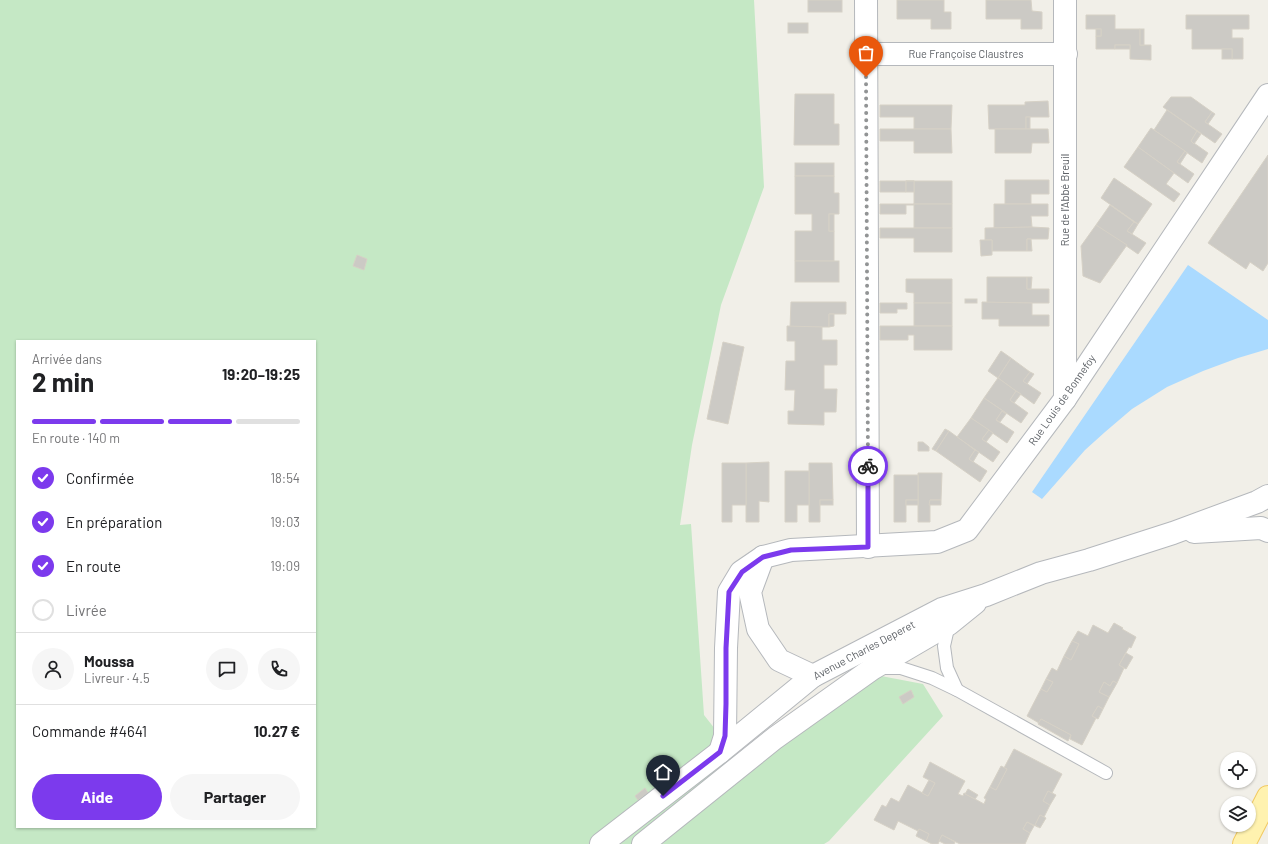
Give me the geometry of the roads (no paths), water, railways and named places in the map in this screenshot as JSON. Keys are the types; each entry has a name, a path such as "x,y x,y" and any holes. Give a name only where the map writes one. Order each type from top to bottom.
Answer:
{"main road":[{"path":"1244,844 1268,798"}],"street":[{"path":"866,0 868,547"},
{"name":"Rue de l'Abbé Breuil","path":"1065,0 1065,399"},
{"name":"Rue Françoise Claustres","path":"866,54 1066,54"},
{"name":"Rue Louis de Bonnefoy","path":"720,752 725,736 726,648 729,592 742,572 763,557 791,550 868,547 937,542 967,530 1065,399 1268,94"},
{"name":"Avenue Charles Deperet","path":"601,844 720,752 813,676 942,609 986,595 1041,573 1090,560 1173,533 1257,502 1268,496"},
{"name":"Avenue Charles Deperet","path":"1173,533 1261,528 1268,531"},
{"path":"763,557 750,592 758,629 779,660 813,676"},
{"name":"Avenue Charles Deperet","path":"644,844 775,738 872,669 949,624 986,595"}],"lane":[{"path":"949,624 944,646 947,668 957,690"},
{"path":"872,669 901,668 932,678 957,690 1106,773"},
{"path":"613,844 628,822"}],"water":[{"path":"1188,265 1268,320 1268,349 1203,371 1167,387 1132,409 1085,450 1042,499 1032,492"}]}
